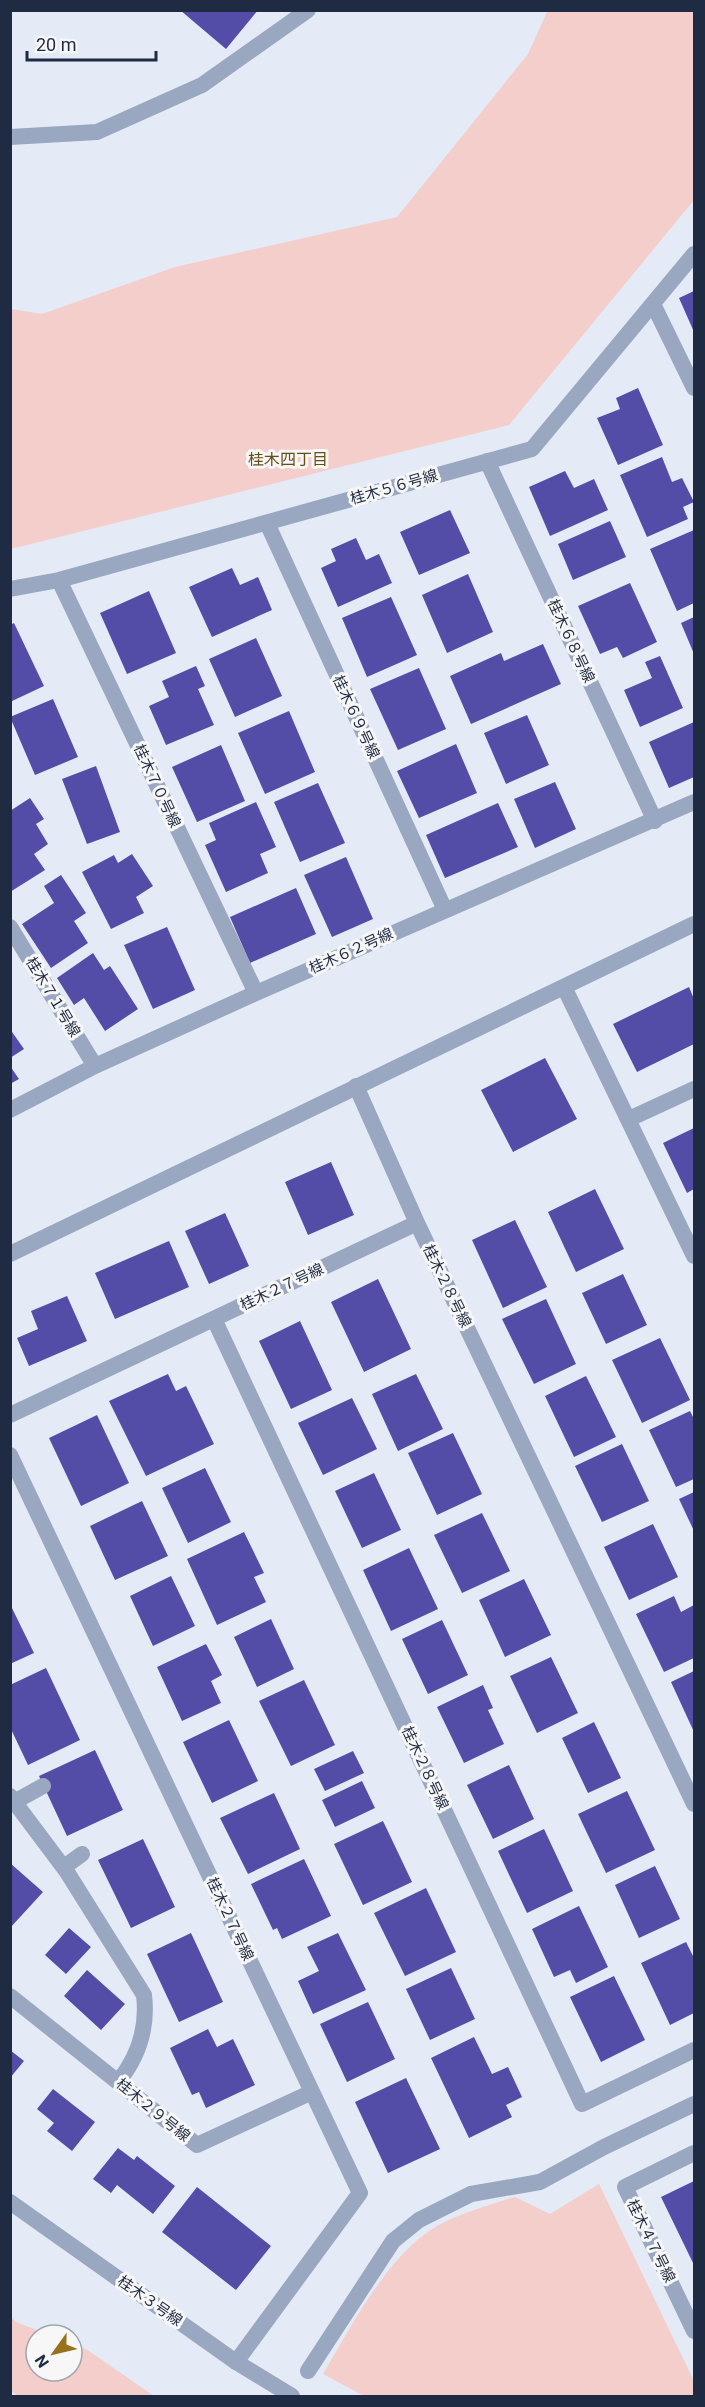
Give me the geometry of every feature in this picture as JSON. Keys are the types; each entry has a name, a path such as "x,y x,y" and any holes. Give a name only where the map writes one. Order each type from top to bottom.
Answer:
{"street":[{"path":"10,137 97,132 202,85 308,10"},
{"name":"桂木５６号線","path":"10,589 59,580 532,449 654,306 694,254"},
{"path":"654,306 694,388"},
{"name":"桂木６８号線","path":"487,461 655,821"},
{"name":"桂木６９号線","path":"267,523 444,910"},
{"name":"桂木７０号線","path":"59,580 256,993"},
{"name":"桂木６２号線","path":"10,1110 95,1066 256,993 655,821 694,802"},
{"path":"10,1254 694,924"},
{"name":"桂木７１号線","path":"10,927 95,1066"},
{"path":"565,988 694,1256"},
{"path":"356,1086 417,1223"},
{"path":"629,1119 694,1089"},
{"name":"桂木２７号線","path":"10,1415 417,1223"},
{"name":"桂木２８号線","path":"417,1223 694,1804"},
{"name":"桂木２８号線","path":"214,1319 582,2104 694,2050"},
{"name":"桂木２７号線","path":"10,1455 360,2193 236,2362"},
{"path":"44,1786 13,1799 64,1868 144,1995 147,2017 153,2026 135,2060 118,2082"},
{"path":"64,1868 82,1854"},
{"name":"桂木２９号線","path":"10,1996 197,2145 312,2092"},
{"path":"308,2371 393,2241 419,2220 471,2194 540,2182 604,2147 694,2104"},
{"name":"桂木４７号線","path":"694,2154 625,2187 694,2331"},
{"name":"桂木３号線","path":"10,2202 236,2362 292,2397"}],"shaded area":[{"path":"548,10 694,11 694,200 509,425 11,549 11,309 42,314 175,267 397,217 528,54"},
{"path":"599,2184 694,2381 694,2396 364,2396 323,2374 372,2293 402,2254 419,2238 446,2221 515,2197 550,2214"},
{"path":"11,2317 24,2325 24,2383 84,2383 84,2348 154,2396 18,2396 11,2391"}],"building":[{"path":"180,10 258,10 226,49"},
{"path":"694,291 694,332 679,298"},
{"path":"638,388 663,445 618,465 597,418 620,409 616,398"},
{"path":"662,457 672,482 682,478 694,502 683,507 688,519 647,537 620,475"},
{"path":"565,471 574,488 594,479 608,510 550,536 529,487"},
{"path":"450,510 470,553 419,575 400,532"},
{"path":"610,521 626,557 573,580 558,544"},
{"path":"694,530 694,603 677,611 650,549"},
{"path":"356,538 366,560 379,554 392,583 338,607 321,568 336,561 331,549"},
{"path":"232,568 240,585 258,577 272,610 212,637 189,587"},
{"path":"468,574 493,632 447,653 422,595"},
{"path":"630,583 657,642 623,658 617,647 600,654 578,606"},
{"path":"149,591 176,653 127,674 100,613"},
{"path":"391,597 417,655 367,677 342,618"},
{"path":"694,617 694,654 681,623"},
{"path":"14,623 44,686 10,702 10,625"},
{"path":"256,638 282,696 235,717 209,659"},
{"path":"543,644 561,684 471,724 450,676 501,653 504,661"},
{"path":"660,656 683,708 640,727 624,690 652,678 645,662"},
{"path":"196,666 205,686 198,689 214,725 166,745 149,706 169,697 162,681"},
{"path":"419,668 446,729 398,750 370,689"},
{"path":"53,699 78,757 35,775 10,717"},
{"path":"289,711 315,772 265,794 238,733"},
{"path":"527,715 549,765 506,784 484,733"},
{"path":"694,722 694,777 669,788 649,742"},
{"path":"456,744 477,793 419,818 397,771"},
{"path":"221,745 245,801 197,822 172,767"},
{"path":"96,766 120,832 87,844 62,779"},
{"path":"555,782 576,829 535,848 514,799"},
{"path":"318,783 345,843 300,862 274,802"},
{"path":"30,798 44,819 36,824 48,844 34,854 45,870 10,892 10,811"},
{"path":"256,802 276,847 260,854 268,873 226,892 205,845 216,840 209,823"},
{"path":"498,803 518,847 445,878 426,835"},
{"path":"132,854 153,886 136,897 144,913 111,929 82,872 114,855 118,863"},
{"path":"346,857 373,919 332,937 304,875"},
{"path":"61,875 86,913 74,921 88,943 51,968 22,924 54,903 44,886"},
{"path":"296,888 316,934 250,963 230,917"},
{"path":"167,927 195,990 153,1009 124,945"},
{"path":"93,953 104,970 110,966 138,1009 105,1031 84,998 74,1005 57,978"},
{"path":"689,987 694,999 694,1044 637,1072 613,1024"},
{"path":"10,1029 24,1049 10,1058"},
{"path":"545,1058 577,1119 513,1152 481,1090"},
{"path":"10,1066 19,1079 10,1084"},
{"path":"694,1128 694,1189 687,1193 663,1143"},
{"path":"331,1162 354,1215 308,1235 285,1182"},
{"path":"595,1189 624,1249 576,1272 548,1212"},
{"path":"225,1213 249,1266 209,1284 185,1231"},
{"path":"515,1220 547,1287 503,1308 472,1240"},
{"path":"169,1241 189,1287 115,1319 95,1273"},
{"path":"623,1274 647,1325 606,1344 582,1293"},
{"path":"378,1279 411,1349 364,1372 331,1302"},
{"path":"67,1296 87,1341 29,1366 17,1338 38,1329 31,1311"},
{"path":"546,1299 576,1364 534,1384 502,1319"},
{"path":"300,1321 332,1390 291,1409 259,1341"},
{"path":"660,1338 690,1400 642,1423 612,1360"},
{"path":"168,1374 176,1391 186,1386 214,1444 146,1476 109,1401"},
{"path":"416,1374 443,1429 398,1451 372,1394"},
{"path":"586,1376 616,1437 574,1457 545,1396"},
{"path":"352,1398 377,1449 323,1475 298,1423"},
{"path":"690,1411 694,1419 694,1479 676,1487 649,1430"},
{"path":"97,1415 129,1483 81,1506 49,1438"},
{"path":"453,1433 482,1494 437,1515 408,1453"},
{"path":"622,1444 649,1501 602,1522 575,1466"},
{"path":"205,1468 231,1522 188,1543 162,1488"},
{"path":"374,1473 401,1530 362,1548 335,1491"},
{"path":"694,1492 694,1531 679,1499"},
{"path":"142,1501 168,1556 115,1580 90,1526"},
{"path":"482,1513 510,1571 462,1593 434,1535"},
{"path":"653,1524 678,1577 629,1600 604,1547"},
{"path":"244,1532 264,1573 254,1577 266,1602 217,1625 187,1559"},
{"path":"409,1548 438,1609 391,1631 363,1570"},
{"path":"171,1576 195,1626 153,1646 130,1596"},
{"path":"524,1579 551,1635 505,1657 479,1600"},
{"path":"674,1596 681,1612 694,1605 694,1658 664,1672 636,1614"},
{"path":"10,1604 34,1653 10,1664"},
{"path":"271,1619 294,1669 257,1687 234,1637"},
{"path":"442,1620 468,1675 428,1694 402,1639"},
{"path":"206,1644 222,1675 211,1681 221,1703 182,1721 157,1667"},
{"path":"551,1657 578,1713 537,1733 510,1676"},
{"path":"46,1668 80,1740 28,1765 10,1727 10,1685"},
{"path":"694,1671 694,1732 671,1682"},
{"path":"304,1680 335,1745 291,1766 259,1701"},
{"path":"483,1685 493,1708 488,1710 504,1744 464,1763 437,1707"},
{"path":"229,1720 258,1781 212,1803 183,1742"},
{"path":"594,1722 621,1778 588,1793 562,1738"},
{"path":"95,1750 123,1810 67,1836 39,1776"},
{"path":"353,1751 364,1773 325,1791 314,1769"},
{"path":"509,1765 534,1819 493,1839 467,1785"},
{"path":"362,1781 375,1808 335,1827 322,1800"},
{"path":"627,1791 655,1850 606,1873 578,1814"},
{"path":"274,1793 300,1849 248,1874 220,1818"},
{"path":"383,1821 412,1882 363,1905 334,1844"},
{"path":"544,1829 573,1891 527,1913 498,1851"},
{"path":"143,1839 175,1907 131,1928 98,1860"},
{"path":"304,1859 331,1916 282,1939 277,1928 273,1930 251,1884"},
{"path":"10,1863 43,1892 10,1928"},
{"path":"655,1866 680,1919 639,1938 615,1885"},
{"path":"426,1888 456,1952 405,1976 374,1913"},
{"path":"579,1906 608,1967 576,1983 570,1970 554,1977 532,1929"},
{"path":"69,1928 91,1947 66,1974 45,1955"},
{"path":"191,1933 223,2002 179,2022 147,1954"},
{"path":"338,1933 366,1990 313,2014 298,1981 319,1971 307,1947"},
{"path":"686,1942 694,1958 694,2013 670,2025 641,1963"},
{"path":"451,1968 475,2019 430,2040 406,1989"},
{"path":"87,1970 125,2004 101,2030 64,1996"},
{"path":"614,1976 645,2040 601,2062 570,1997"},
{"path":"368,2002 395,2059 347,2082 320,2024"},
{"path":"208,2029 217,2047 233,2039 255,2085 206,2108 199,2092 192,2095 170,2048"},
{"path":"474,2037 492,2074 508,2067 522,2097 506,2105 512,2117 469,2138 431,2058"},
{"path":"10,2050 24,2061 10,2078"},
{"path":"406,2078 440,2149 388,2173 355,2102"},
{"path":"53,2089 95,2122 72,2151 47,2131 54,2123 37,2109"},
{"path":"118,2148 134,2160 137,2156 175,2186 153,2214 117,2185 111,2193 93,2179"},
{"path":"694,2181 694,2265 661,2197"},
{"path":"197,2187 271,2246 236,2290 162,2232"}],"district":[{"name":"桂木四丁目","path":"288,459"}]}
